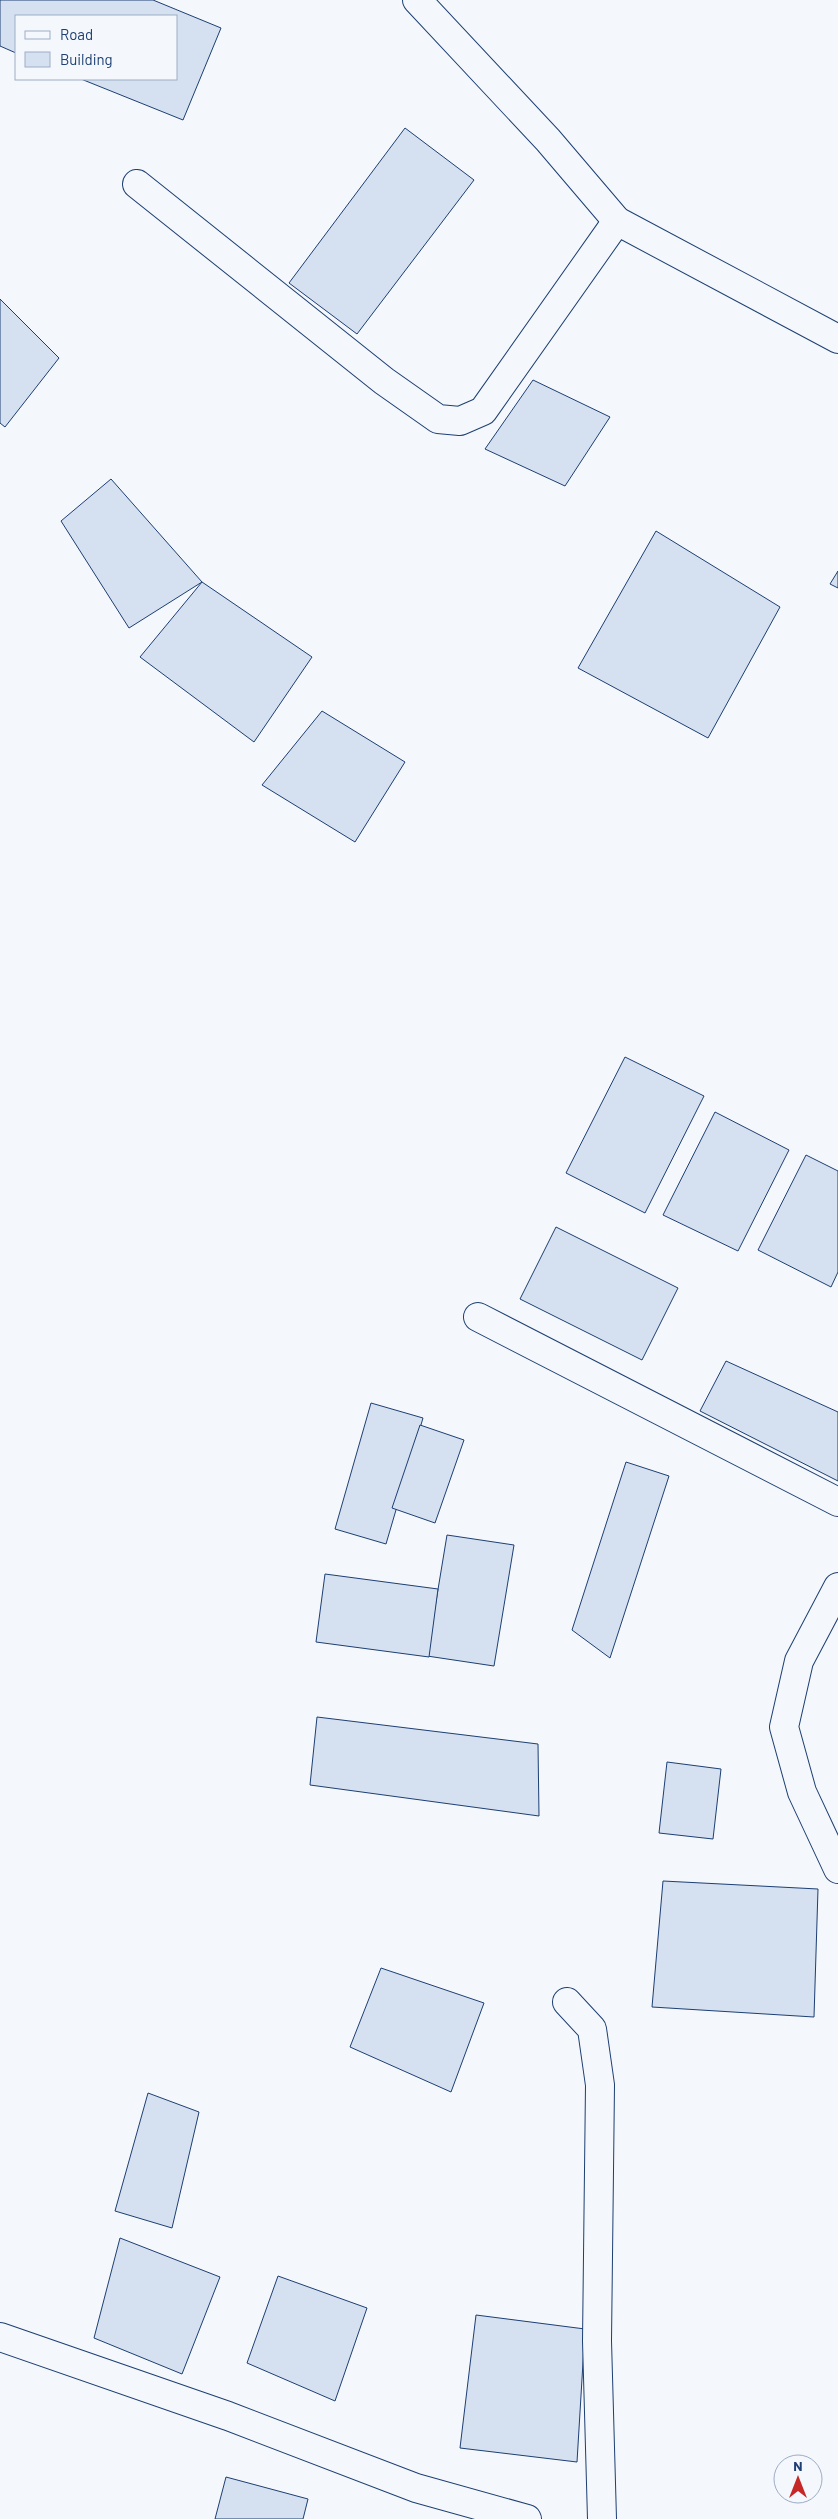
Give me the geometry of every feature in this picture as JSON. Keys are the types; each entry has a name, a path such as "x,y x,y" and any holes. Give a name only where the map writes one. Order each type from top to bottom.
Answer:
{"street":[{"path":"417,0 548,140 617,221 838,340"},
{"path":"137,184 384,381 438,419 460,421 483,410 617,221"},
{"path":"478,1317 838,1502"},
{"path":"838,1587 799,1661 784,1727 802,1792 838,1869"},
{"path":"567,2002 592,2029 600,2085 597,2341 602,2519"},
{"path":"0,2337 228,2416 416,2488 527,2519"}],"building":[{"path":"0,0 153,0 221,28 183,120 83,80 178,80 178,15 15,15 15,53 0,46"},
{"path":"405,128 474,180 357,334 289,283"},
{"path":"0,299 59,358 5,427 0,423"},
{"path":"533,380 610,417 565,486 485,449"},
{"path":"111,479 202,582 129,628 61,521"},
{"path":"656,531 780,607 708,738 578,668"},
{"path":"838,571 838,588 830,584"},
{"path":"202,582 312,657 254,742 140,657"},
{"path":"322,711 405,762 355,842 262,785"},
{"path":"625,1057 704,1096 645,1213 566,1173"},
{"path":"715,1112 789,1150 738,1251 663,1215"},
{"path":"806,1155 838,1171 838,1272 831,1287 758,1250"},
{"path":"556,1227 678,1288 642,1360 520,1299"},
{"path":"726,1361 838,1412 838,1481 700,1411"},
{"path":"371,1403 423,1418 386,1544 335,1529"},
{"path":"420,1425 464,1440 435,1523 392,1508"},
{"path":"626,1462 669,1476 610,1658 572,1630"},
{"path":"447,1535 514,1545 494,1666 427,1656"},
{"path":"325,1574 438,1589 429,1657 316,1642"},
{"path":"317,1717 538,1744 539,1816 310,1785"},
{"path":"667,1762 721,1769 713,1839 659,1833"},
{"path":"663,1881 818,1889 814,2017 652,2007"},
{"path":"381,1968 484,2003 451,2092 350,2047"},
{"path":"148,2093 199,2112 172,2228 115,2211"},
{"path":"120,2238 220,2277 182,2374 94,2338"},
{"path":"278,2276 367,2308 335,2401 247,2363"},
{"path":"476,2315 585,2329 577,2462 460,2448"},
{"path":"226,2477 308,2499 303,2519 215,2519"}]}
